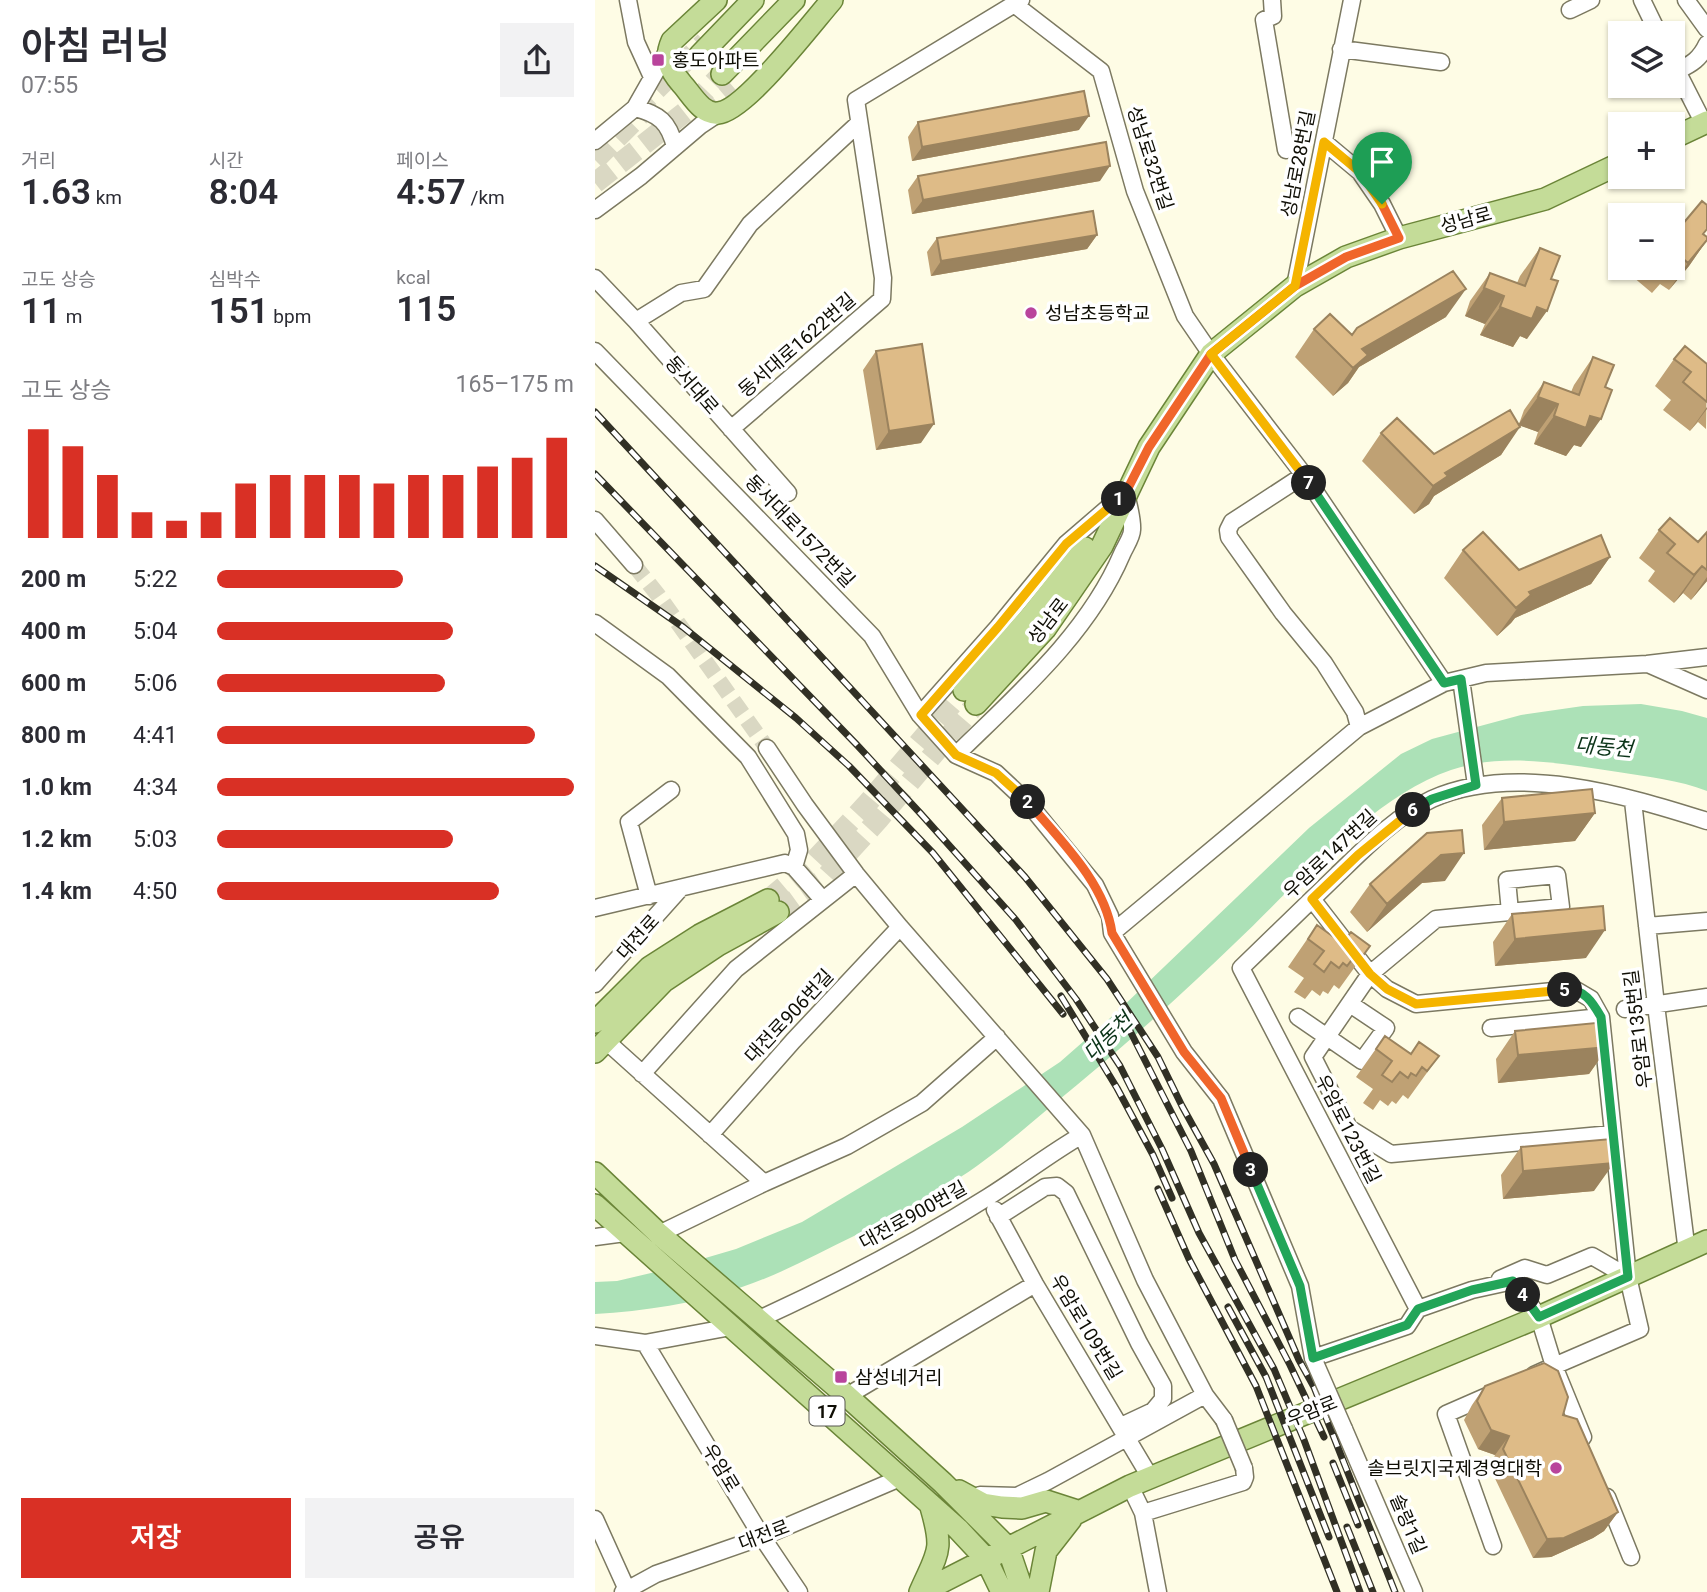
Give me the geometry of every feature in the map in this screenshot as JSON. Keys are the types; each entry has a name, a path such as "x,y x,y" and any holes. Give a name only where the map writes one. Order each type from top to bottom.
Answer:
{"main road":[{"path":"716,0 672,41 668,50 669,69 705,111 719,113 745,99 832,0"},
{"path":"703,48 751,0"},
{"path":"794,0 728,81 813,0"},
{"path":"1685,132 1705,123"},
{"name":"성남로","path":"970,697 1126,492 1149,447 1211,354 1295,286 1346,257 1399,238 1545,199 1608,169"},
{"path":"598,1038 664,981 719,946 773,906"},
{"path":"595,1174 659,1234 847,1396 943,1483 1008,1548 1023,1592"},
{"name":"17","path":"595,1205 958,1529 986,1559 1002,1592"},
{"name":"우암로","path":"921,1592 1077,1511 1150,1477 1539,1317 1688,1252 1707,1241"},
{"path":"943,1483 983,1504 1022,1508 1046,1502 1077,1511 1046,1551 1038,1592"},
{"path":"921,1592 937,1557 940,1538 931,1507"}],"street":[{"path":"628,0 636,41 652,77"},
{"path":"1272,0 1273,16 1264,20 1286,150"},
{"name":"성남로28번길","path":"1295,286 1352,0"},
{"path":"1570,10 1591,0"},
{"path":"1642,0 1652,21"},
{"path":"1686,0 1707,29"},
{"name":"동서대로1622번길","path":"731,429 882,299 883,278 856,100 1018,2"},
{"name":"성남로32번길","path":"1018,2 1101,71 1135,191 1185,316 1211,354"},
{"path":"1685,64 1695,62 1707,44"},
{"path":"1341,49 1441,62"},
{"path":"595,141 635,108 668,50"},
{"path":"1685,86 1705,123"},
{"path":"635,108 655,113 671,132 675,147"},
{"path":"595,210 719,113"},
{"path":"636,321 681,293 704,289 750,224 859,122"},
{"path":"1324,142 1360,172 1382,204 1399,238"},
{"name":"동서대로","path":"595,278 788,493"},
{"name":"동서대로1572번길","path":"595,351 872,636 921,715 956,755"},
{"path":"1211,354 1304,475 1444,683"},
{"path":"1304,475 1232,522 1228,530 1229,537 1283,613 1324,663 1355,712 1359,727"},
{"path":"921,715 1066,544 1126,492"},
{"path":"956,755 1064,643 1106,587 1133,530 1126,492"},
{"path":"595,520 634,565"},
{"path":"595,623 668,676 748,757 796,834 799,850 794,867"},
{"path":"1116,939 1359,727 1444,683 1486,673 1647,664 1707,657"},
{"path":"1647,664 1707,690"},
{"path":"1461,679 1476,785"},
{"path":"767,748 856,874 1081,1135 1145,1280 1205,1395 1224,1420 1244,1468 1243,1482 1143,1513"},
{"name":"솔랑1길","path":"956,755 996,773 1028,803 1095,885 1116,939 1184,1052 1221,1098 1300,1286 1313,1358 1414,1592"},
{"name":"우암로147번길","path":"1241,968 1405,815 1432,799 1476,785 1535,783 1633,801 1707,821"},
{"path":"649,896 629,822 671,790"},
{"name":"우암로135번길","path":"1633,801 1688,1252"},
{"path":"595,908 785,863 794,867 823,900"},
{"path":"642,1074 736,969 856,874"},
{"name":"대전로","path":"595,984 680,889"},
{"path":"1312,899 1370,974 1387,989 1416,1004 1574,989 1591,999 1601,1017 1628,1277 1640,1329 1446,1414 1493,1546"},
{"path":"1510,912 1436,919 1370,974 1313,1057 1349,1128 1391,1154 1612,1134"},
{"path":"1647,926 1707,921"},
{"name":"대전로906번길","path":"711,1135 793,1041 900,928"},
{"name":"우암로123번길","path":"1241,968 1418,1309"},
{"path":"1625,1009 1707,998"},
{"path":"1298,1017 1362,1061 1386,1028 1350,1004"},
{"path":"1491,1028 1601,1017"},
{"path":"659,1234 847,1146 922,1103 996,1037"},
{"path":"598,1038 764,1183"},
{"name":"대전로900번길","path":"750,1314 796,1302 902,1247 988,1197 1081,1135"},
{"path":"998,1217 1045,1187 1057,1186 1066,1193 1139,1343 1163,1386 1163,1399 1153,1411 1125,1432"},
{"name":"우암로109번길","path":"988,1197 1035,1284 1150,1477"},
{"path":"595,1237 632,1238"},
{"path":"1313,1358 1407,1325 1418,1309 1525,1268 1547,1275 1592,1256 1628,1277"},
{"path":"1472,1290 1513,1281 1539,1317 1554,1366 1590,1455"},
{"path":"847,1396 1035,1284"},
{"path":"595,1336 645,1343 726,1323"},
{"name":"우암로","path":"645,1343 762,1537 799,1592"},
{"path":"965,1495 1017,1496 1125,1432 1205,1395"},
{"name":"대전로","path":"626,1591 656,1574 762,1537 900,1478"},
{"path":"1600,1481 1631,1557"},
{"path":"1130,1486 1143,1513 1158,1592"},
{"path":"596,1525 626,1591"}],"water":[{"name":"대동천","path":"1641,704 1707,718 1707,791 1674,781 1534,761 1471,765 1421,783 1363,822 1335,846 1143,1028 1014,1138 964,1175 866,1230 756,1282 688,1302 651,1309 595,1314 595,1282 617,1281 668,1269 736,1249 802,1222 962,1127 1060,1062 1117,1012 1309,828 1401,754 1432,739 1521,715 1583,706"}],"building":[{"path":"1084,91 1089,116 922,147 918,122"},
{"path":"1106,142 1110,166 923,200 918,176"},
{"path":"1702,201 1707,205 1707,229 1703,234 1707,240 1688,263 1685,260 1685,221"},
{"path":"1093,211 1097,235 941,261 937,238"},
{"path":"1540,248 1560,256 1551,279 1558,281 1547,311 1537,307 1532,319 1500,307 1504,296 1484,288 1490,273 1525,286"},
{"path":"1453,271 1466,289 1362,349 1368,355 1353,368 1314,329 1330,314 1352,335 1357,328"},
{"path":"922,344 934,424 889,431 876,351"},
{"path":"1685,346 1707,364 1707,402 1683,382 1691,372 1674,359"},
{"path":"1593,357 1614,365 1605,387 1612,390 1601,419 1590,416 1586,428 1554,416 1558,404 1538,397 1544,382 1579,395"},
{"path":"1510,410 1520,427 1445,473 1448,476 1433,486 1381,433 1397,418 1434,454"},
{"path":"1670,518 1698,542 1707,532 1707,570 1702,566 1694,575 1667,553 1675,544 1659,530"},
{"path":"1483,532 1519,570 1601,535 1610,557 1529,592 1531,595 1516,608 1463,550"},
{"path":"1592,789 1595,813 1504,822 1502,798"},
{"path":"1462,830 1464,853 1441,855 1387,904 1370,884 1427,833"},
{"path":"1603,906 1605,930 1515,939 1512,914"},
{"path":"1317,925 1342,943 1351,932 1370,946 1359,961 1354,957 1347,966 1343,963 1339,968 1331,962 1324,972 1314,964 1324,951 1308,939"},
{"path":"1606,1022 1608,1047 1518,1055 1515,1031"},
{"path":"1385,1036 1411,1054 1419,1042 1439,1056 1427,1071 1422,1067 1416,1076 1411,1073 1408,1078 1400,1072 1392,1082 1382,1075 1392,1061 1376,1049"},
{"path":"1611,1139 1614,1163 1523,1171 1521,1147"},
{"name":"솔브릿지국제경영대학","path":"1544,1363 1558,1371 1568,1397 1563,1415 1577,1419 1618,1512 1564,1538 1547,1539 1503,1449 1509,1436 1491,1430 1477,1401 1485,1386"}],"tunnel":[{"path":"634,111 705,42"},
{"path":"595,183 685,112 722,74"},
{"path":"702,117 735,89"},
{"path":"595,160 649,106"},
{"path":"634,565 767,748"},
{"path":"768,900 812,863 866,805 964,690"},
{"path":"778,912 824,879 976,704"}],"railway":[{"path":"595,412 1025,877 1107,979 1158,1057 1214,1164 1299,1360 1314,1387 1395,1592"},
{"path":"595,474 921,814 1016,920 1076,999 1120,1066 1162,1149 1199,1233 1274,1369 1304,1440 1360,1592"},
{"path":"595,566 683,627 796,718 849,766 933,853 1063,1014"},
{"path":"1061,996 1117,1088 1153,1155 1172,1198"},
{"path":"1125,1021 1191,1151 1235,1260 1324,1437"},
{"path":"1158,1189 1189,1259 1256,1386 1337,1592"},
{"path":"1228,1307 1266,1377 1329,1537"},
{"path":"1333,1463 1358,1525"},
{"path":"1347,1527 1373,1592"}],"place":[{"name":"홍도아파트","path":"658,60"},
{"name":"성남초등학교","path":"1031,313"},
{"name":"삼성네거리","path":"841,1377"},
{"name":"솔브릿지국제경영대학","path":"1556,1468"}],"route":[{"path":"1382,204 1360,172 1324,142 1295,286 1245,326 1211,354 1304,475 1444,683 1461,679 1476,785 1432,799 1405,815 1312,899 1370,974 1387,989 1416,1004 1574,989 1591,999 1601,1017 1628,1277 1539,1317 1513,1281 1472,1290 1418,1309 1407,1325 1313,1358 1300,1286 1221,1098 1184,1052 1112,933 1109,916 1095,885 1028,803 996,773 956,755 921,715 1066,544 1126,492 1149,447 1211,354 1295,286 1346,257 1399,238 1382,204"}]}
